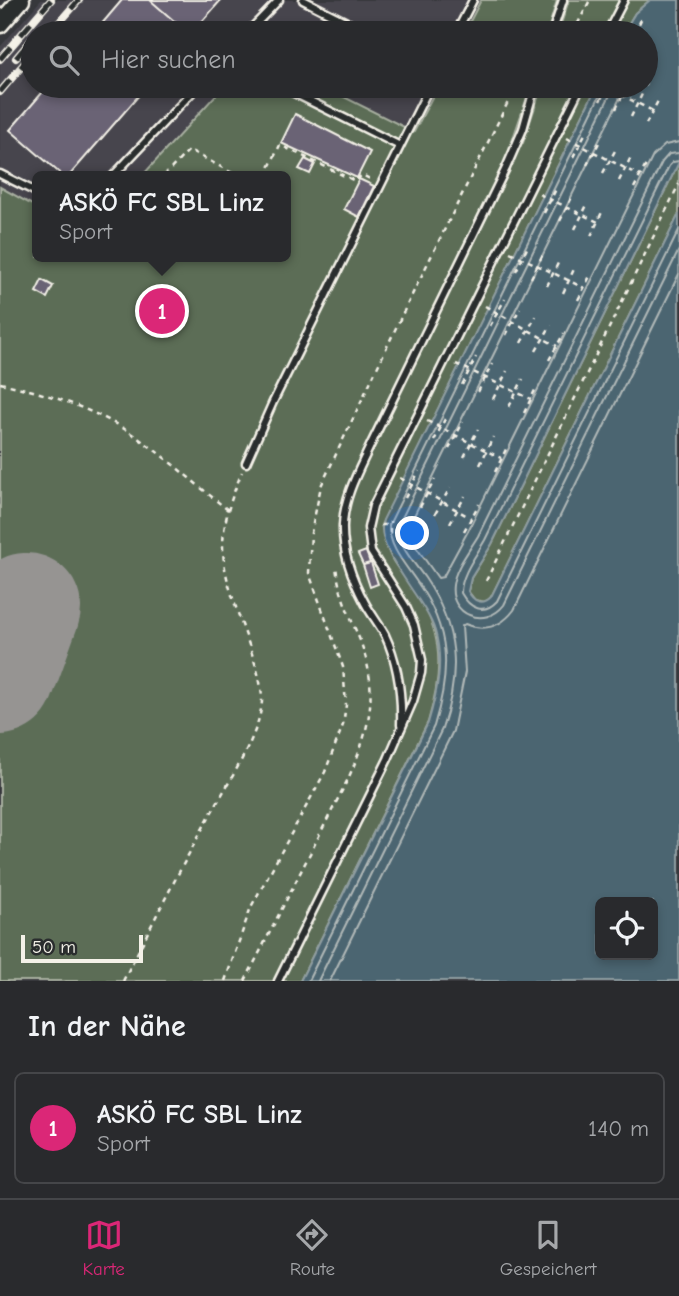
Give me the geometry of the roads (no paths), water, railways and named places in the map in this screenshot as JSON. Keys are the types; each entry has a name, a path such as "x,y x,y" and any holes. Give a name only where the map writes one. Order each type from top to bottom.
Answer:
{"street":[{"path":"0,24 21,0"}],"lane":[{"path":"259,21 279,0"},
{"path":"303,0 345,21"},
{"path":"462,21 473,0"},
{"path":"556,21 563,0"},
{"path":"613,21 624,0"},
{"path":"118,171 187,98"},
{"path":"304,98 400,146"},
{"path":"246,463 272,402 424,98"},
{"path":"401,730 397,672 385,636 364,601 347,561 343,537 344,513 351,488 371,444 501,179 523,129 532,98"},
{"path":"278,981 401,730 418,685 422,660 414,625 406,607 371,552 369,518 376,498 575,98"},
{"path":"0,174 32,190"}],"water":[{"path":"650,0 679,0 679,162 492,544 471,578 468,591 478,601 491,597 679,214 679,981 300,981 428,723 437,689 439,654 435,631 430,618 386,546 382,532 383,520 591,98 658,98 658,21 630,21"}],"railway":[{"path":"33,21 51,0"},
{"path":"61,21 79,0"},
{"path":"0,59 21,35"},
{"path":"16,58 21,52"},
{"path":"0,92 21,67"}],"place":[{"name":"ASKÖ FC SBL Linz","path":"162,311"}]}
